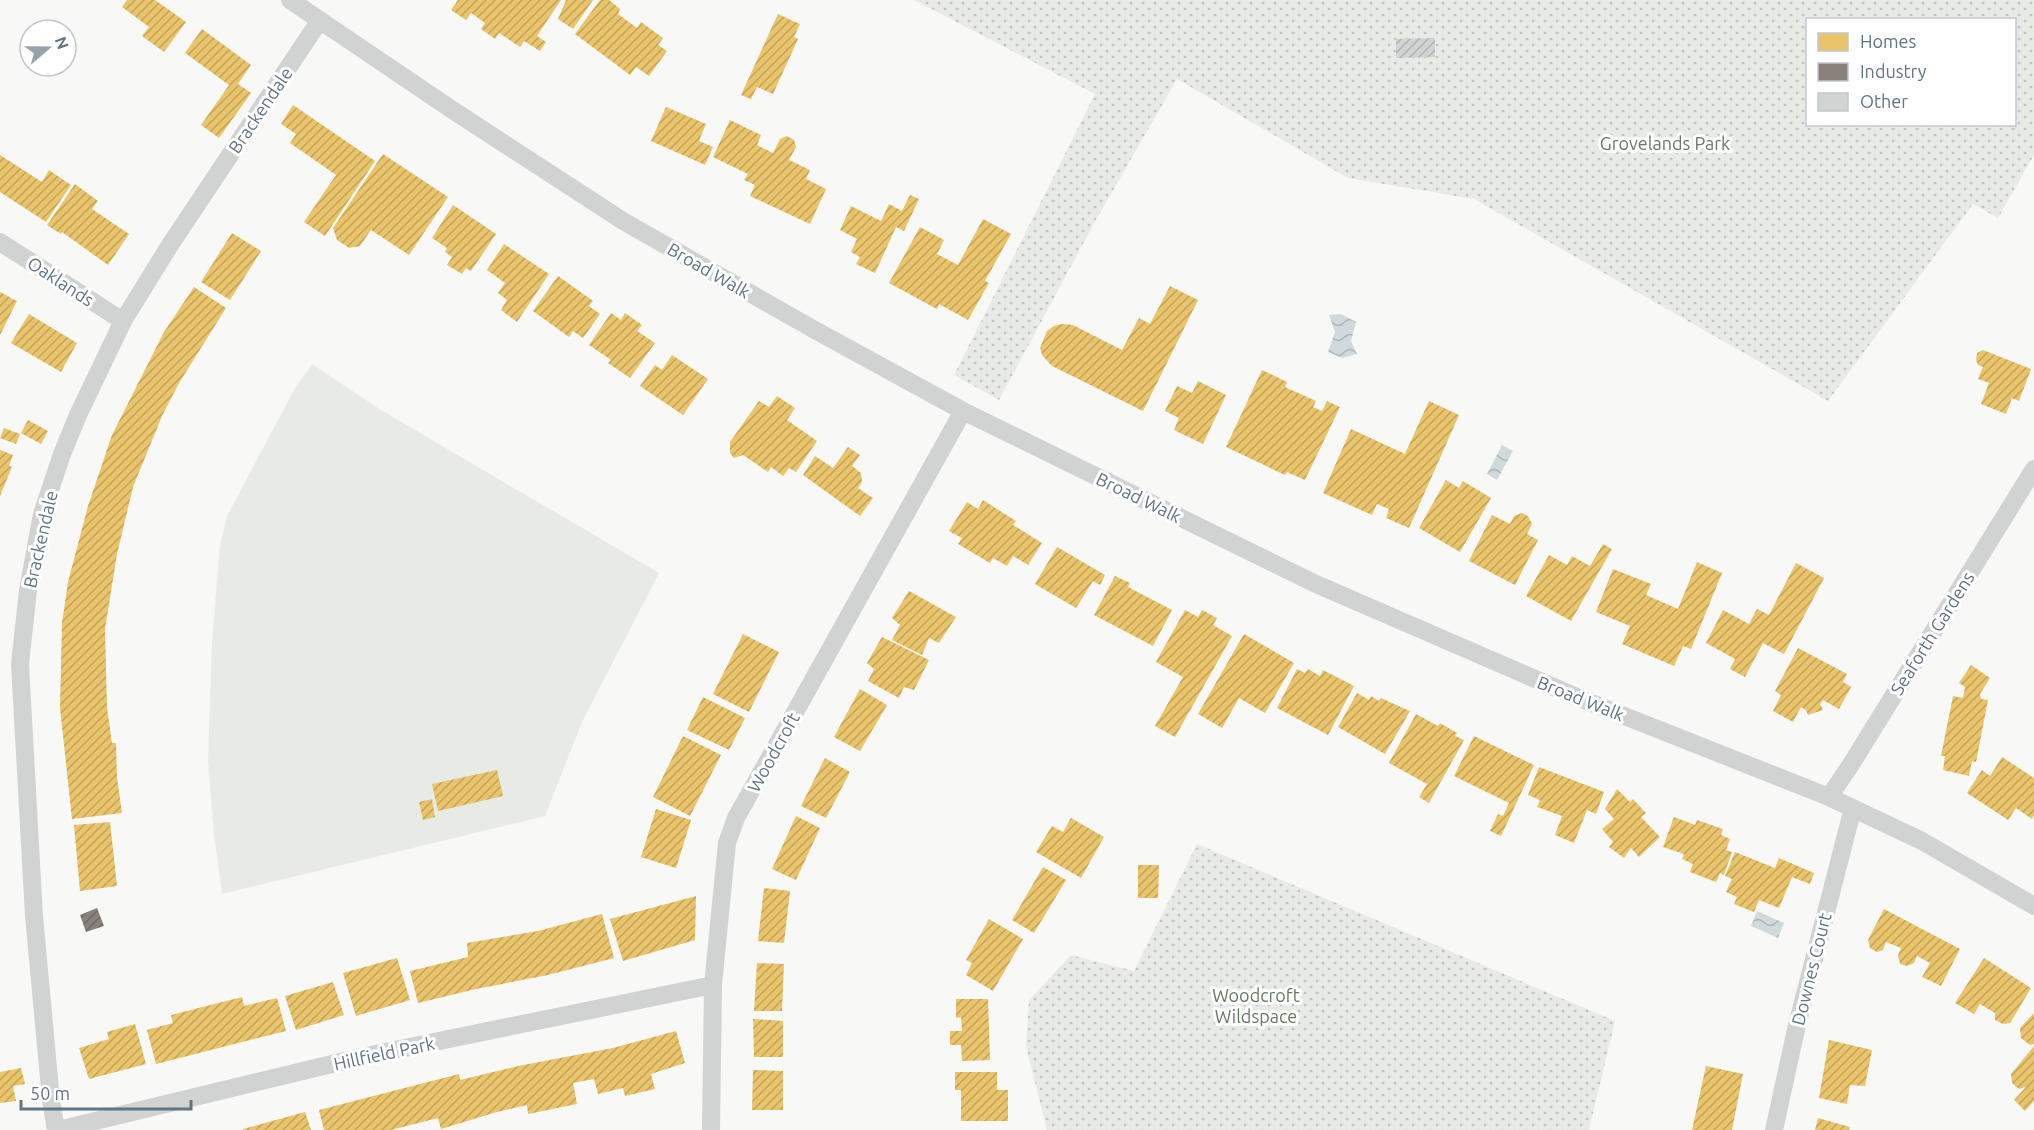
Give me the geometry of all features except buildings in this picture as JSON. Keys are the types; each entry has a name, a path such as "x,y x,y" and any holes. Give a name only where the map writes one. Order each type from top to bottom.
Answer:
{"street":[{"name":"Broad Walk","path":"290,0 460,115 623,221 963,411 1316,584 1579,698 1853,808 1922,841 2034,906"},
{"name":"Brackendale","path":"57,1130 51,1100 34,916 20,664 27,590 42,514 78,415 123,321 170,244 320,20"},
{"name":"Oaklands","path":"0,242 123,321"},
{"name":"Woodcroft","path":"711,1130 713,985 727,843 736,818 963,411"},
{"name":"Seaforth Gardens","path":"1829,797 2034,469"},
{"name":"Downes Court","path":"1774,1130 1797,1025 1853,808"},
{"name":"Hillfield Park","path":"57,1130 361,1057 713,985"}],"green space":[{"name":"Grovelands Park","path":"914,0 2034,0 2034,155 1998,218 1973,204 1828,401 1474,199 1348,178 1177,79 1092,227 999,400 954,375 1095,94"},
{"path":"312,364 381,410 659,573 582,722 545,816 222,894 208,761 212,641 220,545 227,516 295,388"},
{"name":"Woodcroft Wildspace","path":"1197,844 1615,1021 1589,1130 1047,1130 1026,1047 1029,1000 1071,955 1134,971"}],"water":[{"path":"1341,314 1356,322 1351,341 1357,354 1342,358 1328,352 1335,332 1329,315"},
{"path":"1502,445 1513,451 1497,480 1487,474"},
{"path":"1757,911 1784,923 1778,938 1751,926"}]}
